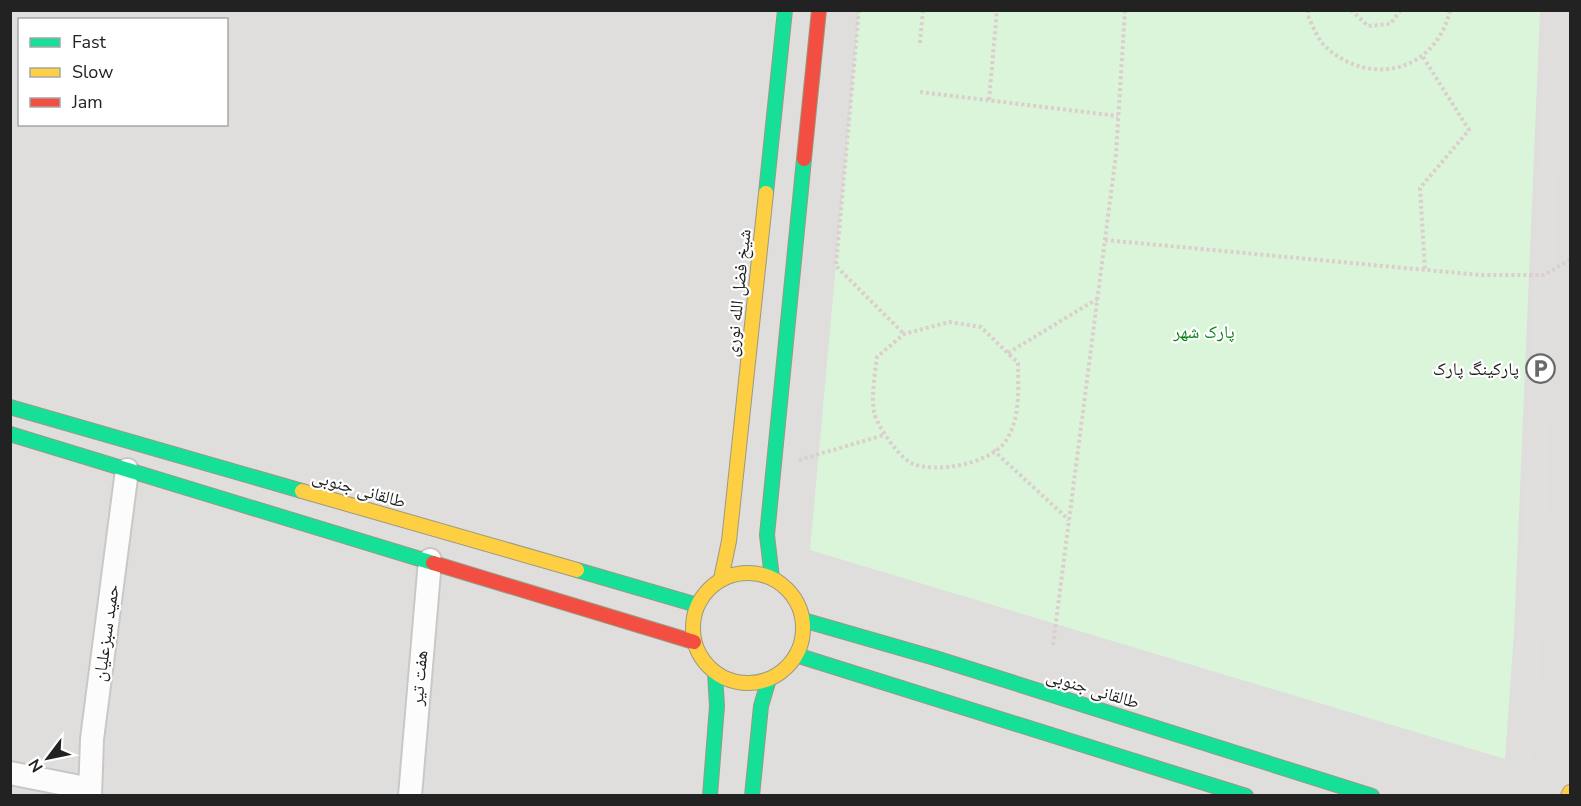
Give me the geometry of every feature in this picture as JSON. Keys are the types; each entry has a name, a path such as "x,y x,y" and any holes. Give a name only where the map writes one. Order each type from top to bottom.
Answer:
{"main road":[{"name":"شیخ فضل الله نوری","path":"721,579 729,541 785,10"},
{"path":"772,578 767,535 773,456 819,10"},
{"name":"طالقانی جنوبی","path":"10,407 697,605"},
{"path":"10,434 694,642"},
{"path":"746,573 772,578 792,596 802,620 802,638 796,655 785,669 769,679 751,683 732,681 715,673 703,659 694,642 693,623 697,605 707,590 721,579 746,573"},
{"name":"طالقانی جنوبی","path":"802,620 933,663 1372,795"},
{"path":"796,655 1159,758 1246,795"},
{"path":"710,795 717,706 715,673"},
{"path":"752,795 761,706 769,679"},
{"path":"1159,758 1168,732"}],"street":[{"name":"حمید سبزعلیان","path":"90,792 92,739 127,470"},
{"name":"هفت تیر","path":"410,795 430,560"},
{"path":"10,773 90,792"}],"path":[{"path":"859,10 836,266 904,334"},
{"path":"920,43 923,10"},
{"path":"989,100 997,10"},
{"path":"1053,645 1105,240 1118,116 1125,10"},
{"path":"1308,10 1308,16 1325,47 1354,67 1390,70 1423,57 1446,30 1450,10"},
{"path":"1351,10 1368,26 1390,24 1401,10"},
{"path":"1423,57 1469,130 1420,188 1425,270"},
{"path":"920,92 1118,116"},
{"path":"1105,240 1480,275 1544,275 1570,260"},
{"path":"1008,353 1097,299"},
{"path":"949,322 981,327 1008,353 1018,363 1018,407 1004,443 970,465 938,468 911,463 884,435 874,412 877,357 904,334 949,322"},
{"path":"773,456 797,460 884,435"},
{"path":"993,450 1069,520"}],"shaded area":[{"path":"11,11 1570,11 1570,795 11,795"},
{"name":"پارکینگ پارک","path":"1545,11 1563,11 1543,618 1533,760 1508,757 1522,560"}],"green space":[{"name":"پارک شهر","path":"859,11 1540,11 1514,632 1505,759 810,550"}],"traffic: fast":[{"path":"766,193 785,10"},
{"path":"772,578 767,535 804,159"},
{"path":"10,407 302,491"},
{"path":"10,434 433,563"},
{"path":"577,570 697,605"},
{"path":"803,620 935,658 1372,796"},
{"path":"796,655 1246,796"},
{"path":"710,796 717,706 715,673"},
{"path":"752,796 761,706 769,679"}],"traffic: slow":[{"path":"721,579 729,541 766,193"},
{"path":"302,491 577,570"},
{"path":"748,573 769,577 787,589 799,607 803,628 799,649 787,667 769,679 748,683 727,679 709,667 697,649 693,628 697,607 709,589 727,577 748,573"},
{"path":"1568,796 1570,792"}],"traffic: jam":[{"path":"804,159 819,10"},
{"path":"433,563 694,642"}],"place":[{"name":"پارکینگ پارک","path":"1540,369"}]}
